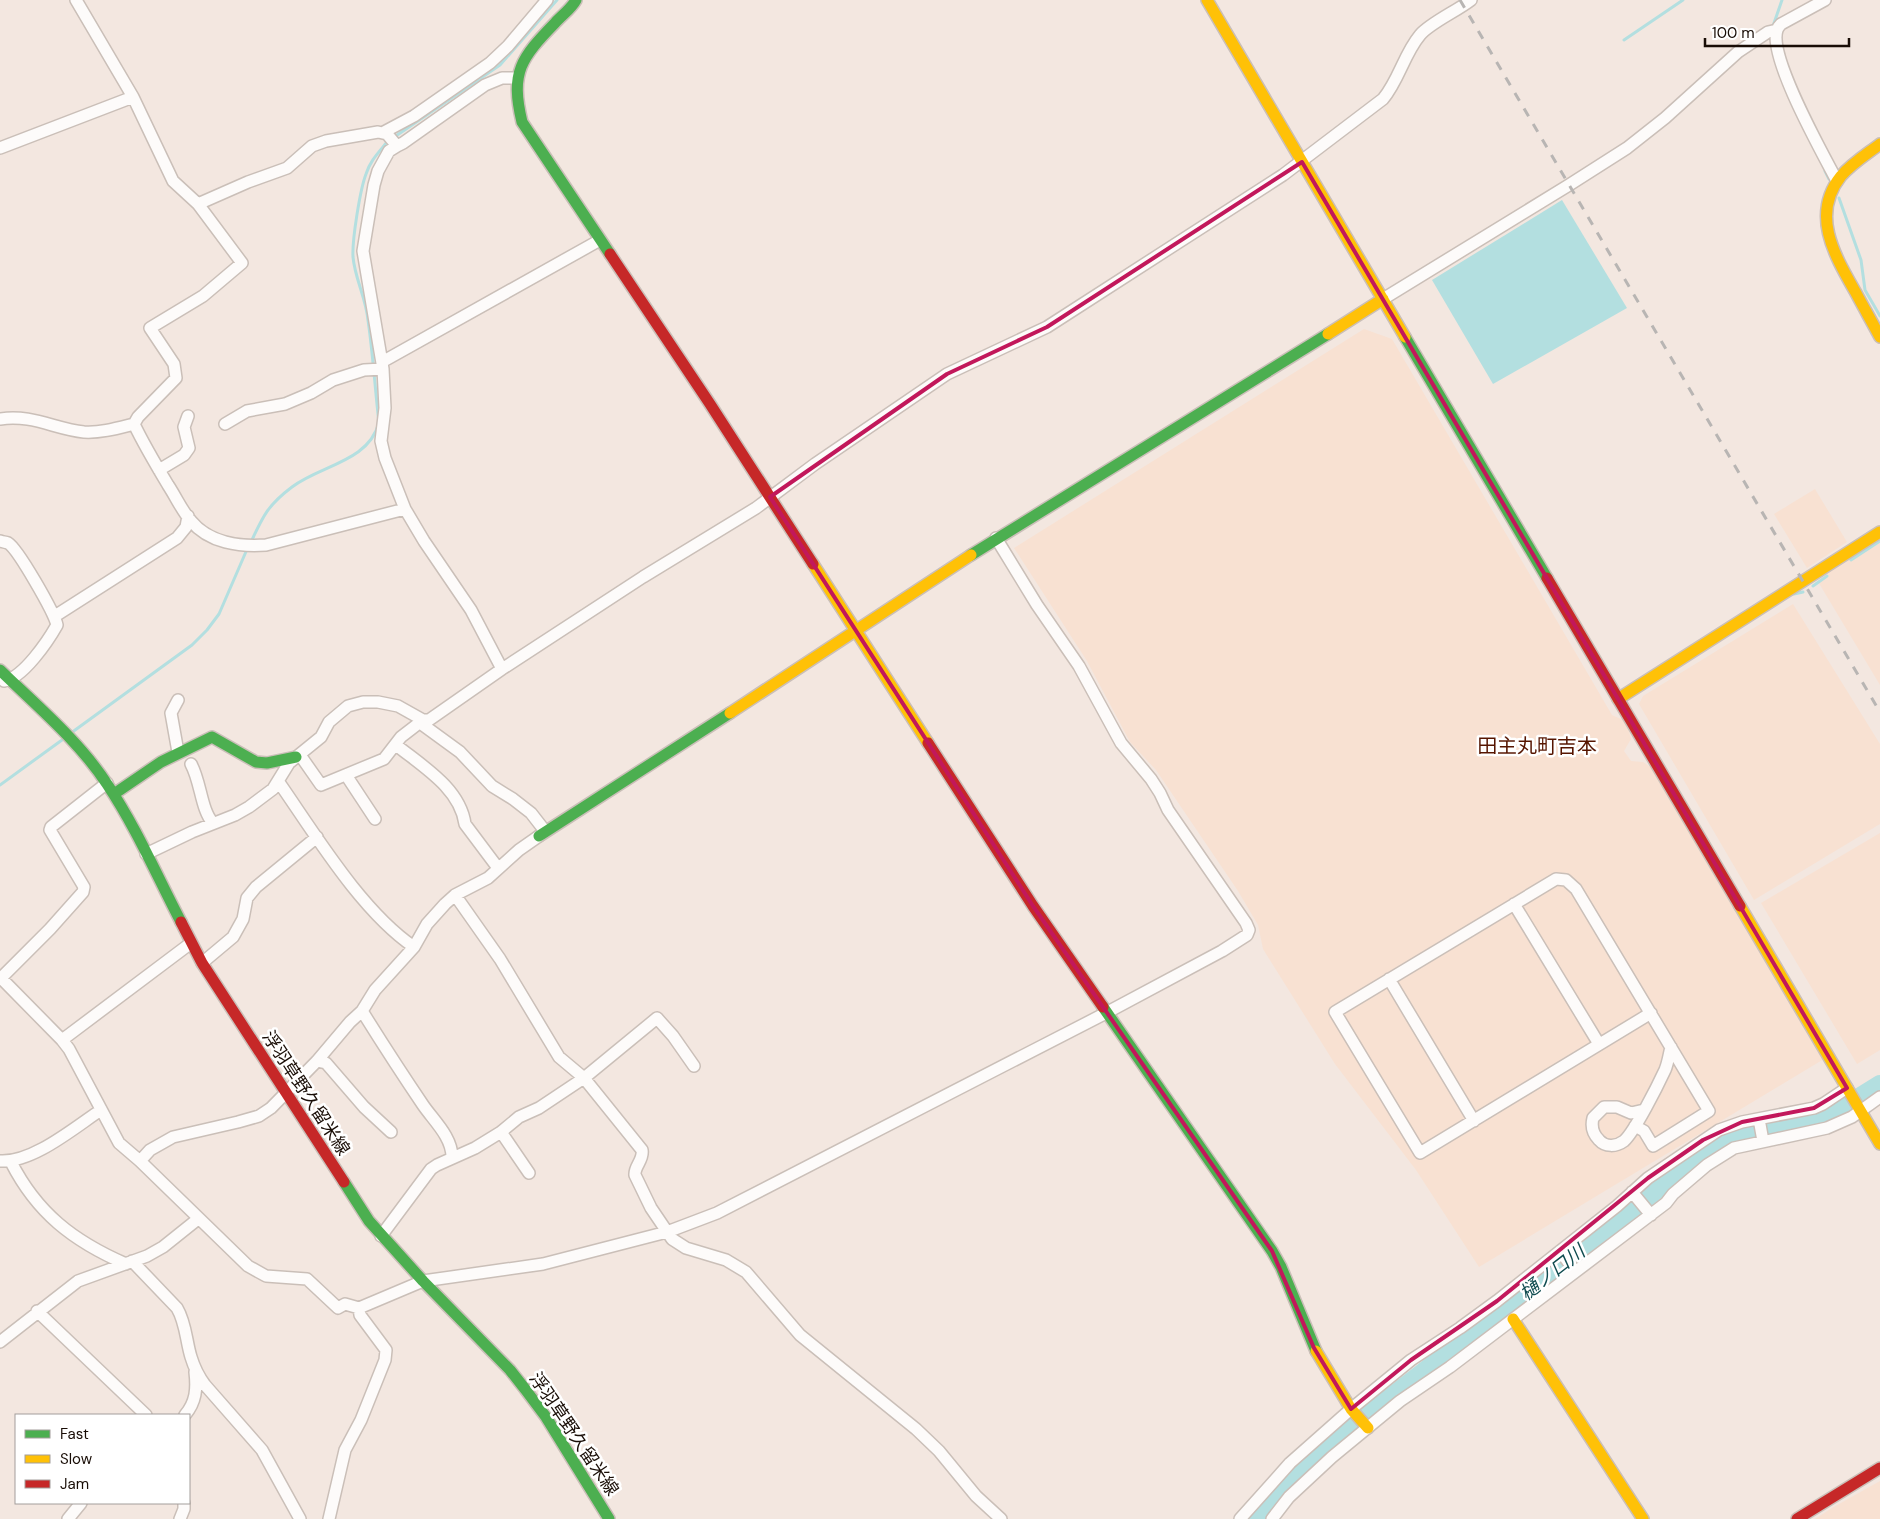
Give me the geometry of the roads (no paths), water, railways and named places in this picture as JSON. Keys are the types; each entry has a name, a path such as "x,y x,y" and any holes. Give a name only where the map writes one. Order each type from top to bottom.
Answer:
{"street":[{"path":"0,419 22,418 83,432 98,432 134,424 138,417 176,378 174,364 150,328 202,296 242,263 198,204 173,180 133,97 77,0"},
{"path":"198,204 248,182 287,168 312,146 326,140 386,133 414,116 490,63 508,46 547,0"},
{"path":"576,0 531,49 522,63 515,91 517,107 522,122 701,390 1033,906 1272,1251 1281,1267 1314,1348 1353,1411 1367,1426"},
{"path":"1207,0 1880,1144"},
{"path":"146,854 249,807 273,789 289,763 321,737 329,722 348,706 363,702 378,702 398,706 423,720 429,720 502,669 644,576 756,508 815,464 947,374 1047,327 1283,175 1383,99 1391,89 1412,46 1421,34 1471,0"},
{"path":"140,1161 150,1150 172,1137 259,1116 271,1108 362,1011 375,990 414,947 427,924 445,904 455,896 488,878 519,850 542,834 857,631 996,538 1043,511 1627,148 1660,123 1738,52 1825,0"},
{"path":"1773,31 1786,77 1837,181"},
{"path":"502,669 471,610 424,541 406,509 386,458 381,440 385,408 382,367 363,251 374,185 378,171 389,151 410,139 485,85 502,78 517,78"},
{"path":"0,148 133,97"},
{"path":"386,133 397,145"},
{"path":"1880,144 1847,170 1837,181 1827,208 1827,236 1834,254 1880,337"},
{"path":"225,424 247,411 285,404 311,393 333,380 382,367 600,240"},
{"path":"159,470 184,456 189,448 184,427 188,416"},
{"path":"134,424 144,445 191,522 207,534 227,543 247,547 266,546 406,509"},
{"path":"55,616 177,538 186,527 188,516"},
{"path":"1618,700 1880,532"},
{"path":"107,783 51,827 50,830 84,887 83,892 50,929 0,978 62,1040 81,1070 119,1143 248,1266 266,1276 306,1279 338,1308 345,1304 359,1308 423,1281 543,1264 667,1232 717,1213 1106,1013 1222,952 1247,936 1249,930 1168,810 1151,779 1121,743 1079,666 1037,605 996,538"},
{"path":"0,542 8,544 19,558 55,616 57,625 52,635 32,660 5,680"},
{"name":"浮羽草野久留米線","path":"0,670 5,680 64,732 107,783 146,854 202,964 357,1203 381,1236 510,1370 546,1417 609,1519"},
{"path":"178,700 171,713 178,752"},
{"path":"423,720 422,724 460,752 492,786 513,798 531,813 542,834"},
{"path":"298,756 321,785 384,759 396,746 401,737 423,720"},
{"path":"114,794 130,781 178,752 212,736 256,762 267,763 298,756"},
{"path":"396,746 451,791 464,816 465,824 498,868"},
{"path":"191,764 196,772 206,816 213,824"},
{"path":"346,775 375,819"},
{"path":"278,781 350,882 388,927 414,947"},
{"path":"202,964 233,937 243,919 247,898 256,887 317,837"},
{"path":"1635,1126 1644,1132 1653,1146 1709,1111 1576,889 1566,880 1556,879 1336,1012 1420,1153 1650,1014"},
{"path":"455,896 500,959 559,1057 584,1078 642,1150 643,1156 635,1171 635,1175 651,1208 672,1239 686,1248 726,1260 746,1272 800,1335 916,1429 939,1451 976,1496 1001,1519"},
{"path":"1514,904 1599,1044"},
{"path":"62,1040 191,943"},
{"path":"1389,979 1474,1121"},
{"path":"362,1011 424,1107 438,1125 452,1149 452,1157"},
{"path":"381,1236 431,1169 452,1157 475,1148 501,1132 520,1116 539,1108 584,1078 657,1018 673,1036 694,1066"},
{"path":"1644,1110 1632,1113 1622,1108 1608,1106 1598,1111 1592,1120 1592,1126 1597,1137 1602,1142 1610,1145 1622,1142 1635,1126 1644,1110 1666,1068 1671,1047"},
{"path":"317,1061 326,1063 364,1107 391,1132"},
{"path":"1240,1519 1290,1463 1411,1360 1490,1307 1634,1194 1648,1178 1719,1130 1814,1108 1849,1091"},
{"path":"1272,1519 1289,1497 1367,1426 1450,1367 1649,1213 1666,1203 1673,1194 1700,1171 1724,1154 1734,1148 1763,1139 1827,1128 1839,1124 1859,1109 1880,1097"},
{"path":"101,1110 45,1147 5,1161 40,1208 56,1223 106,1255 129,1263 172,1301 181,1315 194,1366 197,1387 195,1398 185,1414"},
{"path":"1759,1120 1763,1139"},
{"path":"501,1132 529,1173"},
{"path":"1634,1194 1649,1213"},
{"path":"0,1342 78,1281 129,1263 163,1247 198,1219"},
{"path":"1561,1252 1574,1270"},
{"path":"329,1519 344,1450 361,1420 386,1354 386,1350 360,1315 359,1308"},
{"path":"37,1312 142,1414"},
{"path":"1513,1319 1643,1519"},
{"path":"194,1366 205,1385 262,1450 300,1519"},
{"path":"1797,1519 1880,1468"},
{"path":"68,1519 79,1504"},
{"path":"180,1519 184,1504"}],"water":[{"path":"1562,200 1627,308 1493,384 1432,280"}],"waterway":[{"path":"251,542 263,518 277,500 292,487 354,455 373,436 379,423 367,312 353,257 359,203 370,165 387,142 500,65 557,0"},
{"path":"1624,40 1683,0"},
{"path":"1773,26 1782,0"},
{"path":"1825,171 1829,179"},
{"path":"1839,198 1861,260 1865,290 1880,316"},
{"path":"1851,560 1880,541"},
{"path":"71,733 192,645 207,630 219,614 248,547"},
{"path":"1813,586 1827,576"},
{"path":"1794,594 1803,592"},
{"path":"0,785 62,740"},
{"name":"樋ノ口川","path":"1256,1519 1299,1473 1340,1436 1720,1142 1737,1133 1817,1119 1835,1112 1880,1084"}],"railway":[{"path":"1460,0 1880,712"}],"district":[{"name":"田主丸町吉本","path":"1537,746"}]}
